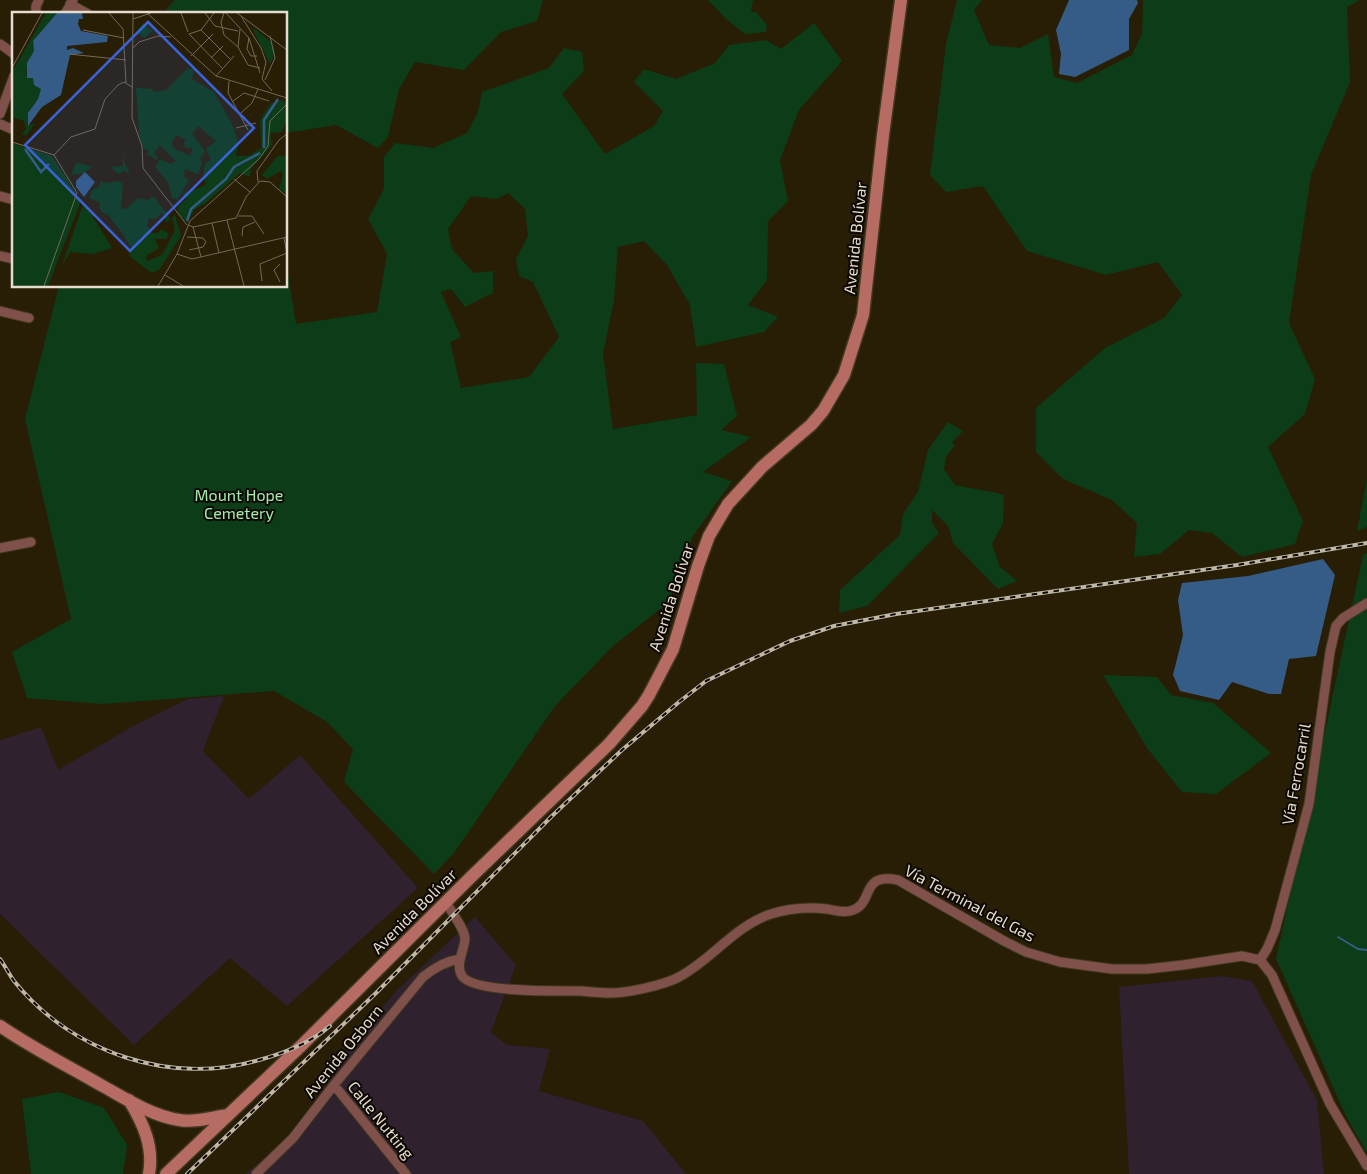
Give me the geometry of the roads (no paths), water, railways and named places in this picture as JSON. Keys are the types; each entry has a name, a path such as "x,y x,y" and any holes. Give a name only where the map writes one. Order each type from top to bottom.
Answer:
{"main road":[{"name":"Avenida Bolívar","path":"166,1174 302,1045 609,744 642,706 658,681 673,649 709,536 728,504 762,467 811,425 823,411 844,375 863,314 883,135 901,0"},
{"path":"0,1026 20,1040 156,1113 178,1120 228,1115"},
{"path":"0,1038 20,1040"},
{"path":"129,1100 145,1128 150,1148 149,1174"}],"street":[{"path":"36,12 39,0"},
{"path":"72,2 85,12"},
{"path":"0,44 12,53"},
{"path":"0,114 12,81"},
{"path":"0,124 12,129"},
{"path":"0,311 29,318"},
{"path":"0,548 31,542"},
{"name":"Vía Ferrocarril","path":"1260,960 1275,930 1309,804 1330,652 1336,626 1343,618 1367,603"},
{"name":"Vía Terminal del Gas","path":"460,959 459,968 462,976 470,982 480,985 515,990 611,993 625,991 664,983 678,978 736,933 770,914 806,907 848,912 857,909 864,902 873,883 885,877 898,880 1004,942 1026,952 1060,962 1112,969 1147,969 1242,956 1260,960"},
{"path":"446,902 464,931 465,939 460,959"},
{"name":"Avenida Osborn","path":"256,1174 293,1138 334,1084 423,976 434,968 452,960 460,959"},
{"path":"1260,960 1272,976 1330,1104 1367,1166"},
{"name":"Calle Nutting","path":"334,1084 406,1174"}],"water":[{"path":"1069,0 1137,0 1138,3 1129,19 1129,50 1075,77 1059,74 1061,54 1056,30"},
{"path":"1323,559 1335,575 1316,656 1289,659 1281,694 1269,694 1232,682 1219,700 1180,691 1173,675 1183,635 1178,600 1182,583 1248,576"}],"waterway":[{"path":"1338,937 1358,949 1367,950"}],"railway":[{"path":"187,1174 376,993 552,816 622,750 706,681 790,641 834,626 896,614 1237,565 1367,543"},
{"path":"0,959 14,981 38,1006 64,1027 94,1044 125,1057 158,1065 192,1069 226,1067 259,1060 297,1047 314,1038 330,1026"}],"park label":[{"name":"Mount Hope Cemetery","path":"239,504"}]}
